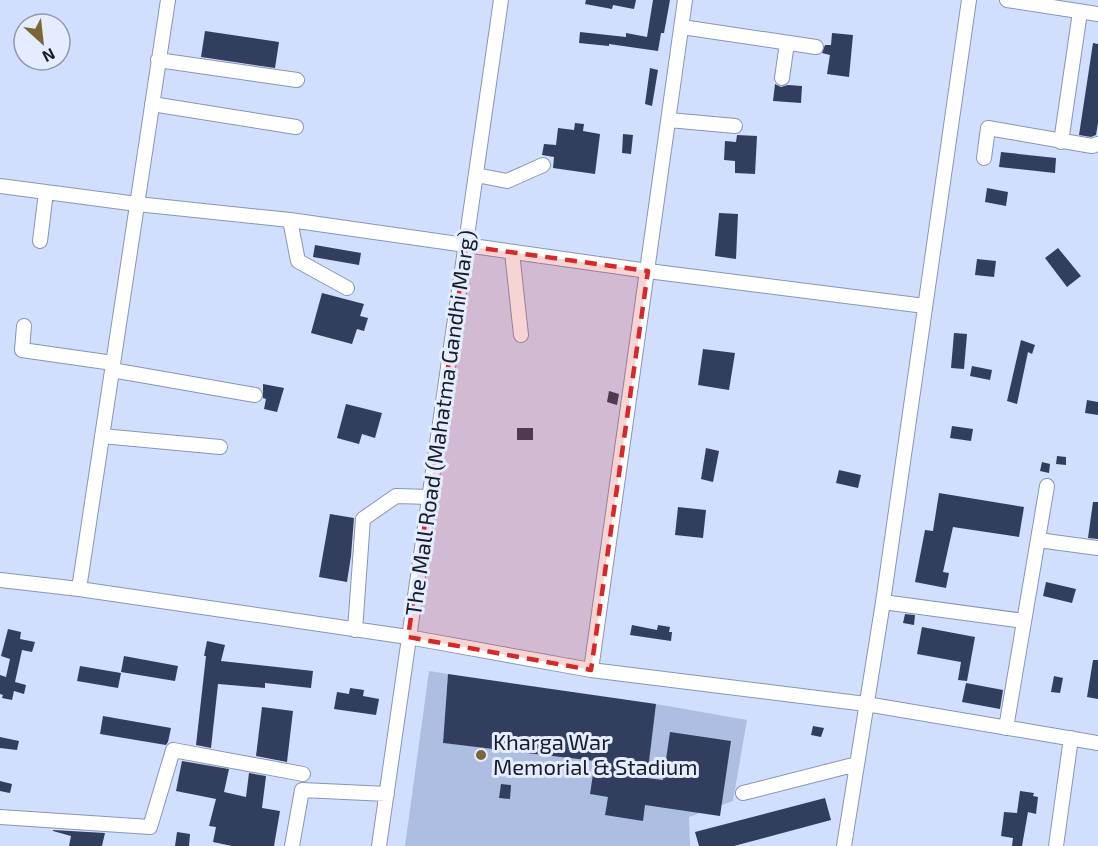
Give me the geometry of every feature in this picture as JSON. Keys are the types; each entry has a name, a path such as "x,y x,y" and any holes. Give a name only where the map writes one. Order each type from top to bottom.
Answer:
{"street":[{"path":"79,588 168,0"},
{"name":"The Mall Road (Mahatma Gandhi Marg)","path":"379,846 501,0"},
{"path":"591,670 685,0"},
{"path":"844,846 883,602 969,0"},
{"path":"1007,0 1098,14"},
{"path":"1061,142 1080,12"},
{"path":"682,27 816,47"},
{"path":"782,78 787,43"},
{"path":"159,60 297,80"},
{"path":"152,104 296,127"},
{"path":"669,120 735,126"},
{"path":"984,158 988,128 1061,142 1092,146 1098,144"},
{"path":"476,175 507,181 543,165"},
{"path":"0,186 136,204 290,220 648,271 925,306"},
{"path":"40,241 46,192"},
{"path":"290,220 298,261 347,288"},
{"path":"512,252 521,335"},
{"path":"24,326 22,350 255,395"},
{"path":"102,436 220,447"},
{"path":"1006,729 1047,486"},
{"path":"355,630 363,519 396,496 430,497"},
{"path":"1038,540 1098,548"},
{"path":"0,579 79,588 408,637 591,670 866,704 1098,743"},
{"path":"883,602 1024,621"},
{"path":"1056,846 1071,738"},
{"path":"0,817 150,827 173,750 303,774"},
{"path":"743,793 857,765"},
{"path":"292,846 302,790 387,794"}],"highlighted area":[{"path":"466,246 648,271 591,670 408,637"}],"shaded area":[{"name":"Kharga War Memorial & Stadium","path":"429,671 448,674 443,743 648,767 656,704 747,720 733,801 689,817 690,846 405,846"}],"building":[{"path":"586,0 636,0 634,9 613,5 612,9 585,4"},
{"path":"653,0 670,0 658,51 609,44 609,46 579,43 580,32 626,37 626,33 647,37"},
{"path":"205,31 279,42 275,68 201,57"},
{"path":"832,33 853,35 849,77 827,74 830,55 822,53 825,45 831,45"},
{"path":"1093,43 1098,44 1098,123 1096,135 1091,137 1079,135"},
{"path":"650,68 658,70 652,106 645,104"},
{"path":"775,84 781,87 802,86 801,103 773,101"},
{"path":"575,123 584,124 583,131 600,134 595,174 553,168 554,157 542,155 544,144 556,145 558,128 574,130"},
{"path":"623,134 633,135 631,154 622,153"},
{"path":"737,135 757,136 755,174 735,173 735,161 724,160 725,141 736,142"},
{"path":"1001,152 1056,158 1055,173 999,167"},
{"path":"987,188 1008,192 1006,206 985,202"},
{"path":"719,213 738,214 736,259 715,256"},
{"path":"315,245 361,253 359,265 313,257"},
{"path":"1058,248 1081,276 1067,287 1045,258"},
{"path":"977,259 996,261 994,277 975,275"},
{"path":"322,293 364,304 360,316 368,318 364,331 357,329 352,344 311,333"},
{"path":"954,333 967,334 964,369 951,368"},
{"path":"1021,340 1035,345 1032,354 1028,352 1017,404 1007,401"},
{"path":"703,349 735,353 729,390 698,385"},
{"path":"972,366 992,370 990,380 970,376"},
{"path":"263,384 284,388 277,412 264,409 266,399 263,398"},
{"path":"609,391 619,394 617,405 607,402"},
{"path":"1087,400 1098,402 1098,415 1085,413"},
{"path":"346,404 382,413 375,438 362,434 359,444 337,438"},
{"path":"952,426 973,429 971,441 950,438"},
{"path":"517,428 533,428 533,440 517,440"},
{"path":"706,448 719,451 713,482 701,479"},
{"path":"1057,456 1066,457 1066,465 1056,464"},
{"path":"1042,462 1050,464 1049,473 1040,471"},
{"path":"839,470 861,475 858,488 836,483"},
{"path":"939,493 1024,507 1019,537 953,527 943,572 949,573 946,588 915,582 925,530 933,531"},
{"path":"1093,502 1098,502 1098,539 1088,538"},
{"path":"678,507 706,510 703,538 675,535"},
{"path":"330,514 354,518 347,582 319,577"},
{"path":"1046,582 1076,589 1072,603 1043,596"},
{"path":"905,614 915,615 914,625 903,623"},
{"path":"632,625 657,630 658,625 670,627 671,641 630,635"},
{"path":"922,627 975,637 967,681 958,680 961,662 917,654"},
{"path":"8,629 21,632 20,639 35,642 32,652 22,650 15,682 26,685 24,694 14,691 12,700 2,698 3,695 0,694 0,675 6,677 10,659 1,656"},
{"path":"207,641 225,645 221,661 313,671 311,688 265,683 265,688 218,684 211,748 196,745"},
{"path":"124,656 178,666 175,681 121,672"},
{"path":"1093,660 1098,660 1098,699 1087,697"},
{"path":"80,666 121,673 118,688 77,681"},
{"path":"448,674 656,704 647,778 663,780 670,732 731,741 720,816 645,805 643,821 605,815 608,797 590,794 595,761 443,743"},
{"path":"1054,676 1063,678 1060,693 1051,692"},
{"path":"966,683 1003,690 1000,709 962,702"},
{"path":"350,688 364,690 363,696 379,699 376,715 334,709 337,692 349,694"},
{"path":"262,707 293,711 287,762 256,756"},
{"path":"103,716 171,728 168,742 166,745 100,734"},
{"path":"813,726 824,728 821,737 811,735"},
{"path":"0,737 19,741 17,750 0,748"},
{"path":"182,761 229,769 224,792 246,797 249,773 266,776 262,808 280,811 274,846 232,846 213,842 216,827 209,826 216,799 176,791"},
{"path":"0,781 12,784 10,793 0,791"},
{"path":"501,784 511,785 510,799 499,798"},
{"path":"1020,791 1034,793 1033,796 1038,797 1036,814 1028,812 1022,846 1012,846 1013,838 1001,836 1004,812 1017,813"},
{"path":"825,798 831,820 734,846 699,846 695,832"},
{"path":"53,830 105,833 102,846 69,846 71,836"},
{"path":"177,832 190,834 189,846 175,846"}],"place":[{"name":"Kharga War Memorial & Stadium","path":"481,755"}]}
